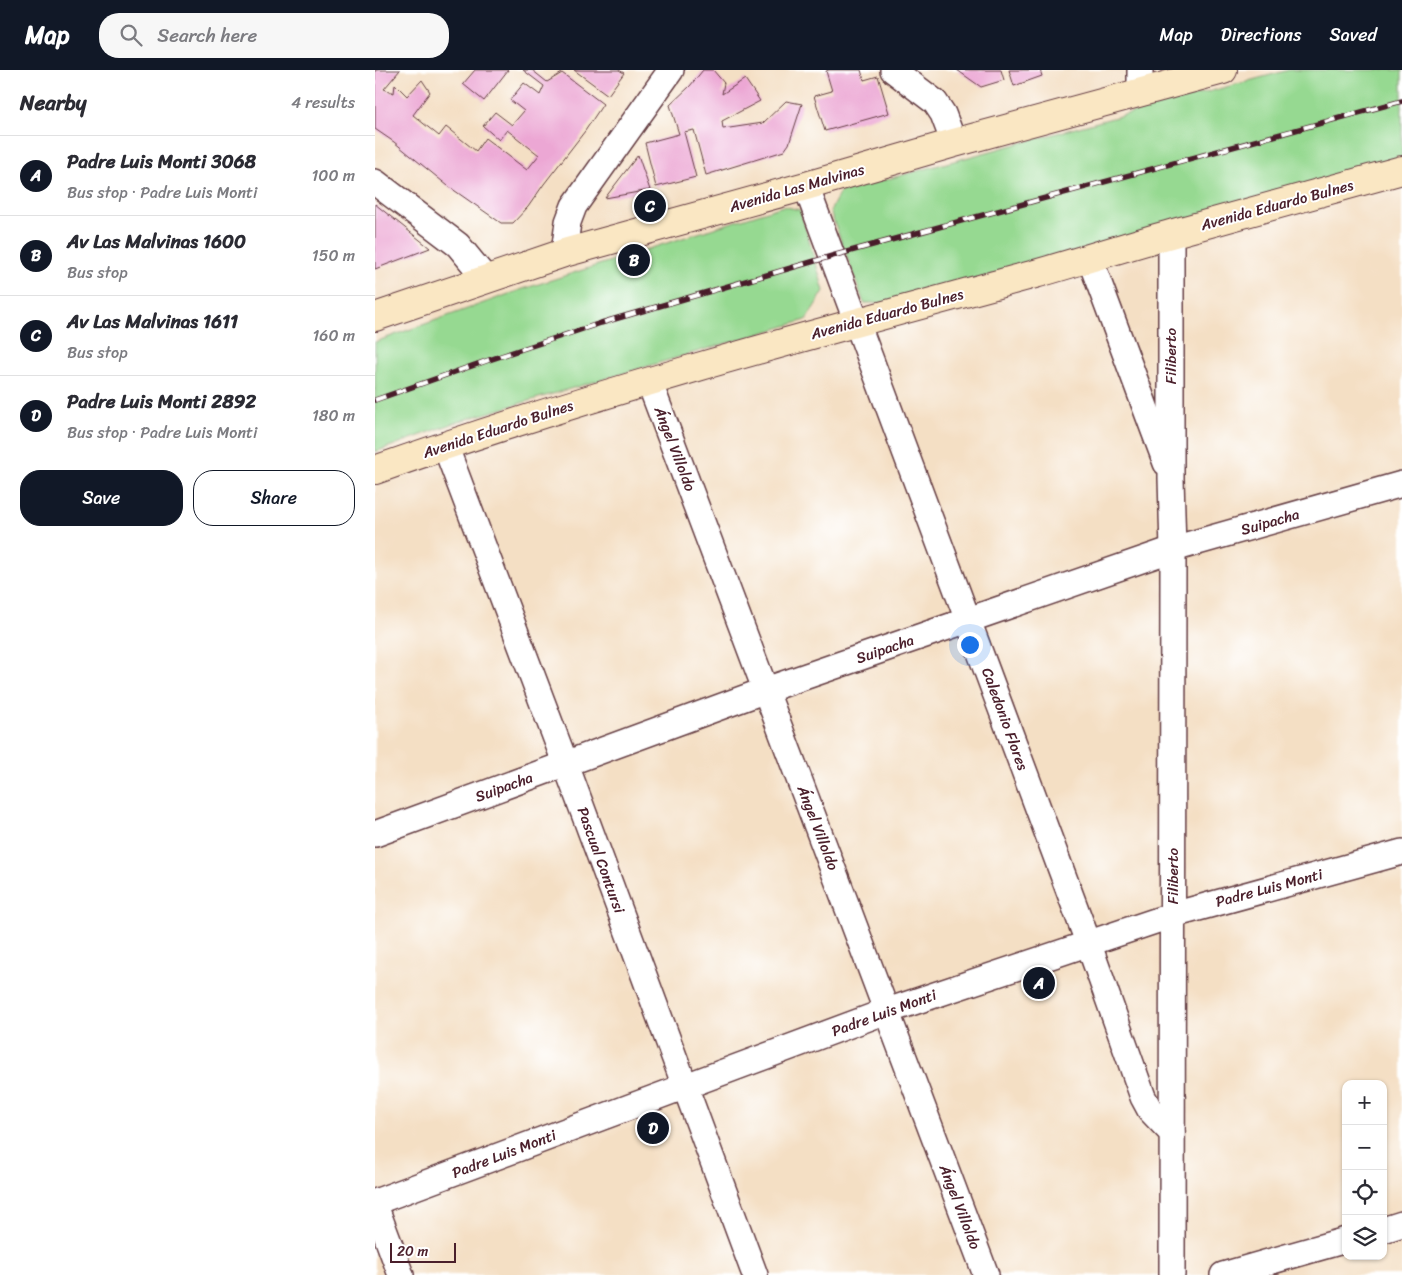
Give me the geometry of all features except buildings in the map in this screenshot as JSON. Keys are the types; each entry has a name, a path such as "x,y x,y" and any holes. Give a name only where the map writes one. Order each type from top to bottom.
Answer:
{"main road":[{"name":"Avenida Las Malvinas","path":"375,317 564,253 954,143 1140,81 1223,70"},
{"name":"Avenida Eduardo Bulnes","path":"375,470 445,445 649,381 1090,259 1171,234 1402,170"}],"street":[{"path":"564,253 568,222 574,206 671,70"},
{"path":"893,70 935,102 943,114 954,143"},
{"path":"375,182 458,245 485,279"},
{"name":"Caledonio Flores","path":"806,186 1088,942 1143,1097 1150,1110 1172,1133"},
{"name":"Filiberto","path":"1171,234 1171,478 1173,549 1172,1275"},
{"name":"Filiberto","path":"1090,259 1171,478"},
{"name":"Ángel Villoldo","path":"649,381 986,1275"},
{"name":"Pascual Contursi","path":"445,445 566,764 755,1275"},
{"name":"Suipacha","path":"375,834 767,690 1173,549 1402,484"},
{"name":"Padre Luis Monti","path":"375,1204 887,1011 1088,942 1173,914 1402,852"},
{"path":"375,1204 401,1275"},
{"path":"1387,1229 1402,1224"},
{"path":"1223,1275 1342,1241"}],"green space":[{"path":"1289,70 1402,70 1402,164 887,303 864,303 830,211 840,192"},
{"path":"783,206 800,210 824,291 806,320 460,421 375,452 375,342 520,290"}],"railway":[{"path":"375,400 601,323 832,256 1402,101"}],"place":[{"name":"Av Las Malvinas 1611","path":"650,206"},
{"name":"Av Las Malvinas 1600","path":"634,260"},
{"name":"Padre Luis Monti 3068","path":"1039,983"},
{"name":"Padre Luis Monti 2892","path":"653,1128"}]}
